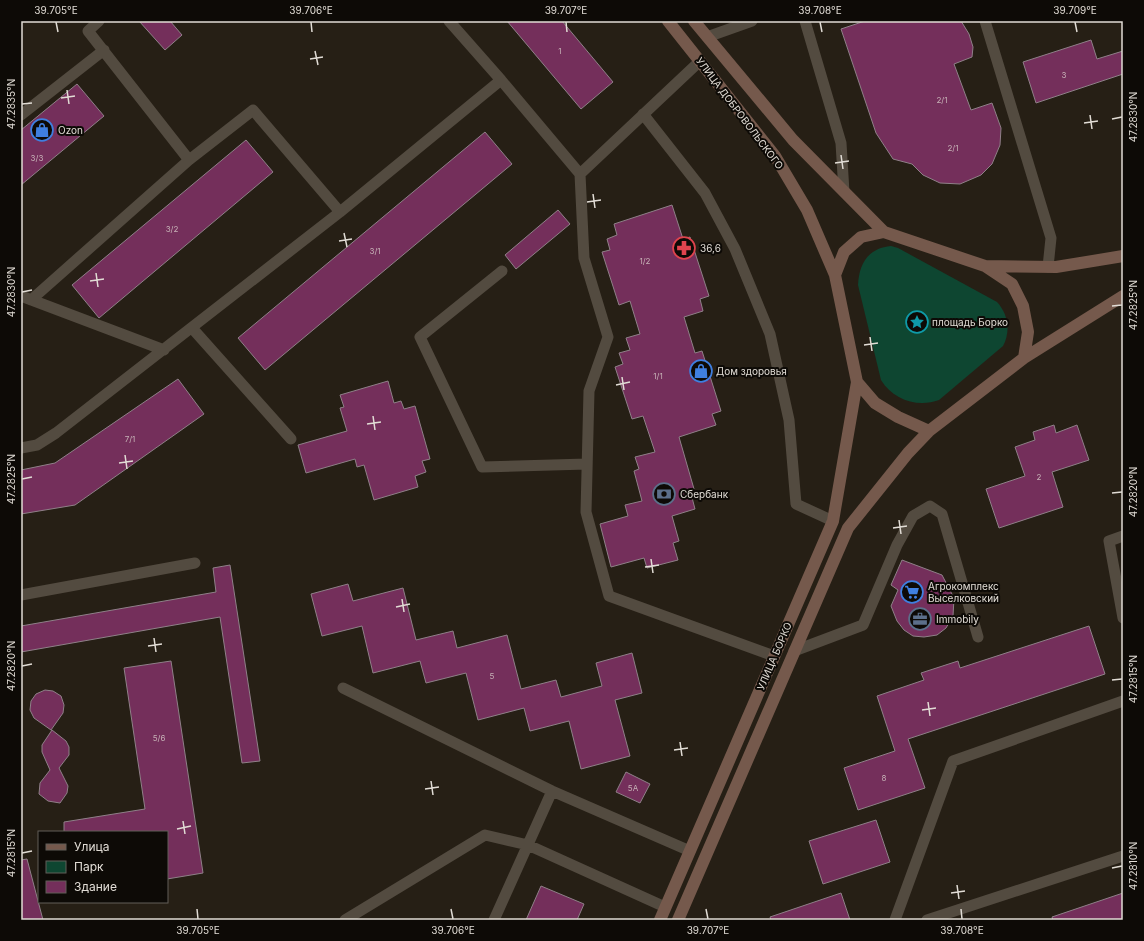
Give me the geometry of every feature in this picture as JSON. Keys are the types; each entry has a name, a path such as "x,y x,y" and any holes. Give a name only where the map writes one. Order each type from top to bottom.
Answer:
{"main road":[{"name":"УЛИЦА ДОБРОВОЛЬСКОГО","path":"668,21 775,156 807,210 835,275"},
{"name":"УЛИЦА ДОБРОВОЛЬСКОГО","path":"694,21 793,140 884,232"},
{"path":"1024,358 1028,332 1023,306 1012,284 985,266 884,232 861,236 844,252 835,275 857,382 875,403 898,417 929,431 1024,358 1123,296"},
{"path":"985,266 1056,268 1123,256"},
{"name":"УЛИЦА БОРКО","path":"660,920 833,521 857,382"},
{"name":"УЛИЦА БОРКО","path":"678,920 848,528 908,453 929,431"}],"lane":[{"path":"99,21 88,31 189,160"},
{"path":"449,21 580,174 584,258 608,337 589,391 586,512 609,596 774,656"},
{"path":"706,37 752,21"},
{"path":"805,21 841,143 844,192"},
{"path":"985,21 1051,238 1048,267"},
{"path":"21,116 104,50"},
{"path":"580,174 700,61"},
{"path":"21,448 37,445 56,433 340,212 501,80"},
{"path":"164,350 26,298 189,160 253,110 340,212"},
{"path":"643,114 705,193 735,249 770,334 789,420 796,504 833,521"},
{"path":"502,271 420,337 482,466 587,464"},
{"path":"192,328 291,439"},
{"path":"794,651 862,625 897,545 913,516 930,506 942,514 978,637"},
{"path":"1123,536 1109,541 1123,618"},
{"path":"21,595 195,563"},
{"path":"343,688 552,791 690,851"},
{"path":"895,920 953,761 1123,700"},
{"path":"494,920 552,791"},
{"path":"345,920 485,835 528,845 665,907"},
{"path":"927,920 1123,856"}],"green space":[{"path":"891,246 898,248 997,302 1006,317 1008,329 1003,346 939,400 923,403 907,400 892,393 881,380 858,285 860,270 866,258 876,250"}],"building":[{"path":"139,21 170,21 182,35 165,50"},
{"path":"507,21 562,21 613,82 581,109"},
{"path":"865,21 961,21 969,34 973,47 972,57 954,64 971,110 992,103 1001,128 1000,145 992,164 981,175 960,184 940,183 923,175 912,164 893,159 876,133 841,29"},
{"path":"1091,40 1097,59 1123,51 1123,74 1036,103 1023,62"},
{"path":"77,84 104,116 21,185 21,130"},
{"path":"485,132 512,164 265,370 238,338"},
{"path":"246,140 273,172 99,318 72,285"},
{"path":"672,205 683,239 690,237 709,296 700,299 703,311 684,317 695,353 702,351 721,411 712,414 716,425 679,437 694,489 690,490 695,509 672,516 679,541 673,543 678,560 647,568 644,558 611,567 600,524 628,516 625,505 642,501 634,471 639,469 635,457 655,452 643,416 632,419 615,367 623,364 619,353 630,350 626,338 640,334 630,301 619,305 602,252 610,250 607,239 617,235 614,224"},
{"path":"558,210 570,224 516,269 505,255"},
{"path":"178,379 204,414 75,505 21,514 21,470 55,463"},
{"path":"388,381 394,403 401,401 404,409 415,406 430,459 422,461 426,472 415,476 418,487 374,500 364,465 357,467 355,459 306,473 298,445 347,431 340,408 344,407 340,395"},
{"path":"1054,425 1056,433 1077,425 1089,460 1052,472 1063,507 999,528 986,489 1025,476 1015,447 1035,440 1033,432"},
{"path":"902,560 942,575 954,598 953,616 946,628 937,635 924,637 913,636 904,630 897,621 891,606 898,590 891,585"},
{"path":"230,565 260,761 242,763 220,617 21,652 21,626 216,592 213,568"},
{"path":"348,584 353,601 403,588 416,640 453,631 457,648 507,635 521,689 556,680 561,697 602,686 596,663 632,653 642,693 615,700 630,756 581,769 569,721 530,731 524,708 478,720 466,673 426,683 420,661 373,673 362,626 322,636 311,594"},
{"path":"1089,626 1105,674 908,739 925,788 858,810 844,768 895,751 877,696 924,680 921,673 958,661 960,668"},
{"path":"171,661 203,873 168,879 168,831 64,831 64,822 145,809 124,668"},
{"path":"45,690 53,691 61,696 64,705 63,713 51,730 34,718 30,710 31,701 36,694"},
{"path":"52,730 66,741 69,747 69,755 59,768 68,786 67,793 60,803 48,801 39,794 40,783 50,770 42,752 42,745"},
{"path":"626,772 650,784 640,803 616,792"},
{"path":"876,820 890,862 823,884 809,841"},
{"path":"27,859 43,920 21,920 21,860"},
{"path":"541,886 584,904 577,920 526,920"},
{"path":"841,893 850,920 771,920 770,917"},
{"path":"1123,893 1123,920 1053,920 1052,917"}],"place":[{"name":"Ozon","path":"42,130"},
{"name":"36,6","path":"684,248"},
{"name":"площадь Борко","path":"917,322"},
{"name":"Дом здоровья","path":"701,371"},
{"name":"Сбербанк","path":"664,494"},
{"name":"Агрокомплекс Выселковский","path":"912,592"},
{"name":"Immobily","path":"920,619"}]}
